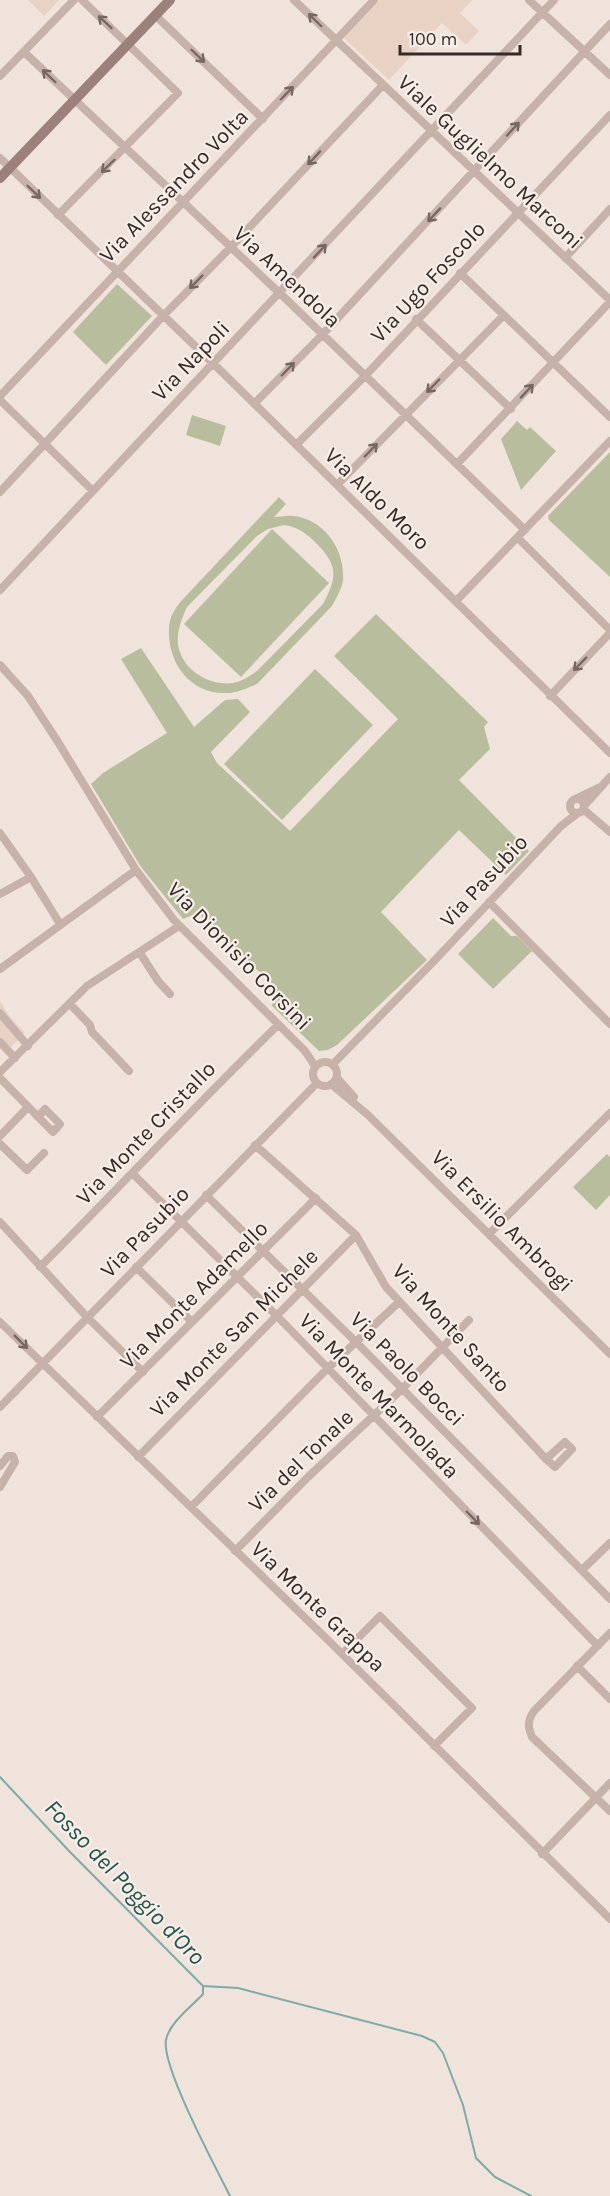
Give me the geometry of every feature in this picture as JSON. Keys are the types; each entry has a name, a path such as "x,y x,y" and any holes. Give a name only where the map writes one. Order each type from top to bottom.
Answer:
{"street":[{"path":"0,76 74,0"},
{"path":"58,215 178,93 82,0"},
{"path":"0,178 170,0"},
{"name":"Viale Guglielmo Marconi","path":"294,0 610,301"},
{"name":"Via Alessandro Volta","path":"0,398 374,0"},
{"path":"529,0 610,75"},
{"name":"Via Napoli","path":"0,590 554,0"},
{"path":"155,15 263,119"},
{"path":"254,404 322,335 610,24"},
{"name":"Via Amendola","path":"24,52 525,530"},
{"path":"0,492 163,316 383,85"},
{"name":"Via Ugo Foscolo","path":"296,445 365,376 610,115"},
{"name":"Via Aldo Moro","path":"0,158 610,753"},
{"path":"565,258 610,209"},
{"path":"460,273 610,417"},
{"path":"457,464 610,301"},
{"path":"337,485 458,359 504,315"},
{"path":"416,320 511,409"},
{"path":"0,398 93,491"},
{"path":"456,601 610,441"},
{"path":"518,538 610,631 550,696"},
{"name":"Via Dionisio Corsini","path":"0,665 28,696 136,870 179,926 305,1051 315,1066"},
{"name":"Via Pasubio","path":"561,826 572,803 600,787 610,777"},
{"name":"Via Pasubio","path":"333,1064 561,826 595,796 600,787"},
{"path":"582,809 572,811 572,803 581,800 582,809 610,832"},
{"path":"0,833 60,924"},
{"path":"0,969 136,870"},
{"path":"0,894 30,877"},
{"path":"489,902 610,1024"},
{"path":"0,1072 87,986 179,926"},
{"path":"140,953 158,981 170,994"},
{"path":"70,1004 90,1025 92,1032 129,1071"},
{"path":"0,1013 28,1046"},
{"name":"Via Monte Cristallo","path":"40,1267 278,1025"},
{"path":"0,1042 15,1058"},
{"path":"327,1061 333,1064 338,1073 334,1081 322,1085 317,1083 314,1078 315,1066 327,1061"},
{"path":"0,1078 38,1117"},
{"name":"Via Ersilio Ambrogi","path":"334,1081 610,1354"},
{"name":"Via Pasubio","path":"0,1407 317,1083"},
{"path":"0,1136 28,1107"},
{"path":"489,1234 610,1113"},
{"path":"0,1144 27,1170 44,1153"},
{"name":"Via Monte Santo","path":"255,1145 356,1235 381,1280 399,1302 546,1459"},
{"name":"Via Monte Marmolada","path":"133,1174 277,1316 598,1646"},
{"name":"Via Paolo Bocci","path":"206,1195 264,1250 610,1599"},
{"name":"Via Monte Adamello","path":"97,1417 316,1198"},
{"path":"0,1222 87,1317 143,1372"},
{"name":"Via Monte San Michele","path":"138,1456 356,1235"},
{"path":"136,1267 192,1322"},
{"path":"192,1507 327,1369 399,1302"},
{"name":"Via del Tonale","path":"235,1551 402,1389 469,1320"},
{"name":"Via Monte Grappa","path":"1,1326 192,1507 610,1919"},
{"path":"0,1466 8,1456 13,1456 15,1462 0,1487"},
{"path":"582,1570 610,1543"},
{"path":"342,1654 380,1616 472,1708 434,1746"},
{"path":"610,1634 529,1719 532,1737 610,1811"},
{"path":"578,1666 610,1699"},
{"path":"542,1854 610,1783"}],"green space":[{"path":"117,284 152,316 106,365 73,332"},
{"path":"192,415 226,426 220,446 186,435"},
{"path":"517,421 527,430 530,427 556,451 521,490 501,439"},
{"path":"610,452 610,577 549,520 548,516"},
{"path":"279,497 286,504 274,517 304,518 323,529 336,547 343,568 343,580 332,606 257,684 238,691 213,692 201,688 191,682 176,663 169,640 169,624 173,612","holes":["289,526 309,537 321,548 331,563 332,585 323,604 258,670 246,678 233,683 225,683 209,680 194,672 183,659 178,646 179,629 187,607 257,536 268,529"]},
{"path":"272,529 329,583 241,677 184,624"},
{"path":"376,614 488,722 484,727 490,749 459,780 529,851 506,875 459,830 381,912 427,960 337,1045 328,1050 319,1051 272,1006 273,985 198,913 183,919 141,867 91,784 103,773 167,733 121,659 141,648 194,727 225,700 238,699 250,712 211,752 217,763 290,831 398,719 334,656"},
{"path":"315,669 373,725 282,820 224,764"},
{"path":"493,918 511,936 517,936 532,951 493,989 458,954"},
{"path":"607,1154 610,1157 610,1195 596,1210 573,1187"}],"shaded area":[{"path":"28,0 59,0 44,16"},
{"path":"380,0 472,0 460,13 479,31 466,45 442,23 389,80 344,38"},
{"path":"0,1001 10,1017 25,1033 5,1053 0,1048"}],"waterway":[{"name":"Fosso del Poggio d'Oro","path":"0,1777 70,1852 203,1986 238,1988 422,2036 435,2042 443,2053 463,2105 476,2158 495,2177 531,2196"},
{"path":"203,1986 203,1994 171,2027 166,2040 167,2053 180,2093 230,2196"}]}
